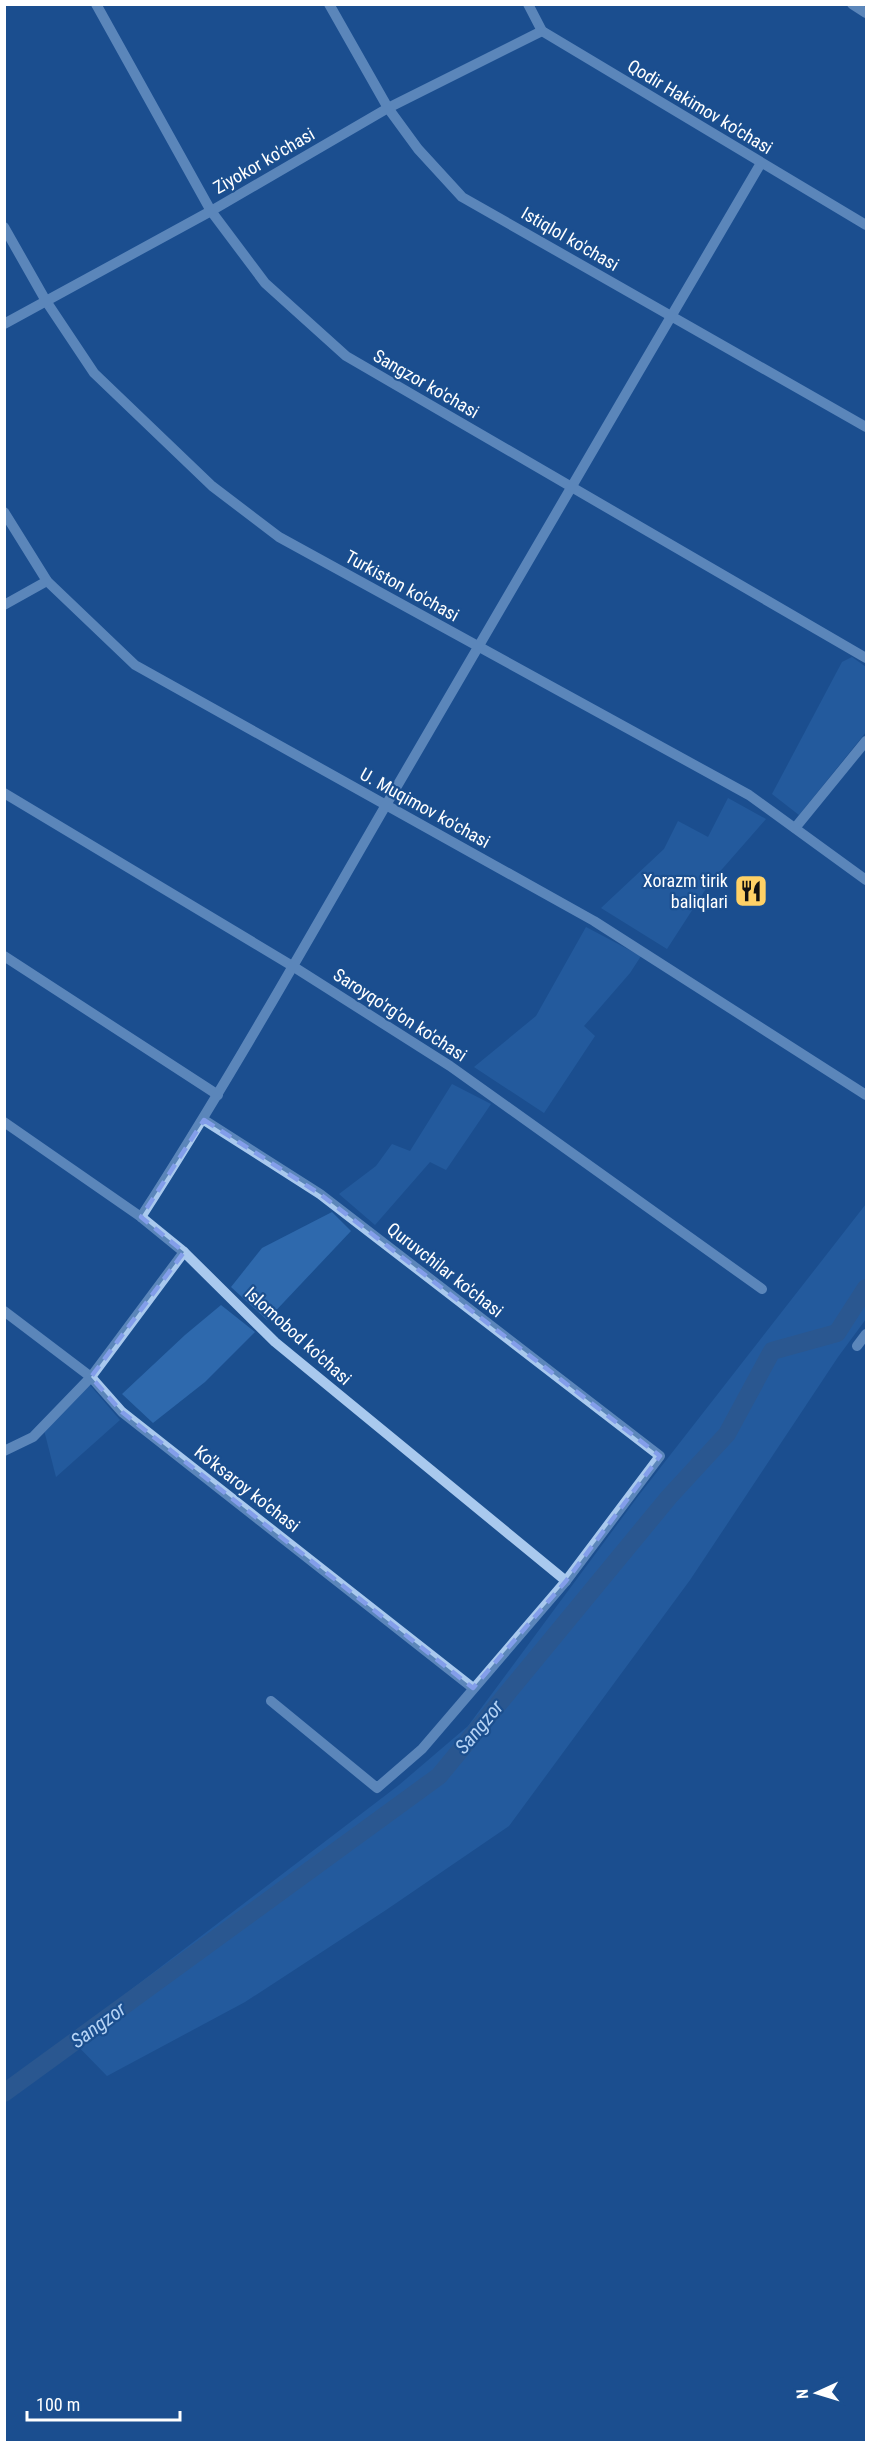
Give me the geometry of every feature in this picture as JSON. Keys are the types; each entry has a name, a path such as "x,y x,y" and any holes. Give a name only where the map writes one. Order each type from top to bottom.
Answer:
{"street":[{"name":"Sangzor ko'chasi","path":"96,4 211,211 265,284 346,356 867,658"},
{"name":"Istiqlol ko'chasi","path":"329,4 388,108 418,149 462,196 867,427"},
{"path":"528,4 542,31"},
{"path":"852,4 867,13"},
{"name":"Ziyokor ko'chasi","path":"4,324 211,211 388,108 542,31"},
{"name":"Qodir Hakimov ko'chasi","path":"542,31 867,225"},
{"path":"141,1217 204,1120 294,967 570,487 761,163"},
{"name":"Turkiston ko'chasi","path":"4,227 46,301 94,373 212,486 279,537 749,795 867,880"},
{"name":"U. Muqimov ko'chasi","path":"4,512 47,581 135,665 594,921 867,1095"},
{"path":"4,605 47,581"},
{"path":"795,828 867,741"},
{"name":"Saroyqo'rg'on ko'chasi","path":"4,793 294,967 450,1066 762,1289"},
{"path":"4,956 218,1095"},
{"name":"Quruvchilar ko'chasi","path":"204,1120 320,1194 660,1456 566,1581"},
{"name":"Islomobod ko'chasi","path":"4,1122 141,1217 184,1252 275,1342 566,1581"},
{"path":"4,1451 33,1437 91,1377 184,1252"},
{"name":"Ko'ksaroy ko'chasi","path":"4,1311 91,1377 122,1412 473,1688"},
{"path":"857,1346 867,1334"},
{"path":"271,1701 377,1788 422,1749 566,1581"}],"highlighted area":[{"path":"204,1120 320,1194 660,1456 566,1581 473,1688 122,1412 91,1377 184,1252 141,1217"}],"shaded area":[{"path":"852,657 866,667 866,732 799,815 772,794 842,662"},
{"path":"728,798 766,819 709,884 667,949 601,908 664,849 678,821 708,837"},
{"path":"586,927 641,956 630,973 584,1026 595,1036 544,1113 474,1067 536,1016"},
{"path":"452,1084 491,1104 446,1170 430,1162 375,1225 339,1194 376,1166 392,1144 410,1151"},
{"path":"866,1204 866,1319 838,1357 690,1580 509,1826 245,2002 107,2076 69,2037 399,1785 468,1726 639,1495"},
{"path":"332,1212 351,1231 267,1320 231,1287 262,1248"},
{"path":"221,1305 255,1332 205,1382 153,1423 122,1394"},
{"path":"89,1384 120,1420 56,1477 44,1430"}],"waterway":[{"name":"Sangzor","path":"4,2093 439,1776 669,1497 727,1434 772,1351 837,1333 866,1288"}],"place":[{"name":"Xorazm tirik baliqlari","path":"751,891"}]}
